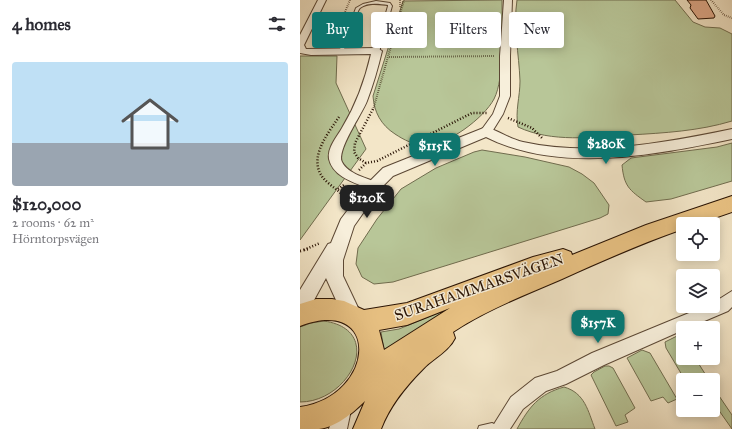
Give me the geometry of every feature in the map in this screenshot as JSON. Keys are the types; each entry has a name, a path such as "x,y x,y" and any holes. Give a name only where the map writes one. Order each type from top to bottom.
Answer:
{"main road":[{"name":"SURAHAMMARSVÄGEN","path":"350,397 384,364 459,315 500,295 652,231 732,204"},
{"name":"SURAHAMMARSVÄGEN","path":"356,317 381,319 407,314 533,266 621,244"},
{"path":"367,429 377,405 397,378 439,340 501,302 558,277 621,244"},
{"path":"300,315 309,311 334,308 356,317 367,328 371,338 372,354 367,374 350,397 332,411 320,417 300,420"}],"street":[{"path":"322,0 300,45 302,50 311,52 378,51 366,93 359,111 337,148 335,159 344,172 374,186"},
{"path":"356,317 334,276 334,260 347,224 374,186 388,172 486,132 498,114 505,96 505,56 508,0"},
{"path":"486,132 505,142 522,147 565,153 590,153 697,142 732,134"},
{"path":"300,307 340,241"},
{"path":"500,429 517,403 541,384 560,378 598,359 723,306 732,298"},
{"path":"338,429 350,397"}],"lane":[{"path":"341,52 357,9 363,4 375,2 389,4 390,6 378,51"},
{"path":"482,429 492,427 495,429"}],"path":[{"path":"345,12 350,0"},
{"path":"400,0 400,8"},
{"path":"711,0 724,15 732,18"},
{"path":"389,57 505,56"},
{"path":"338,189 323,179 318,172 316,165 319,149 340,116"}],"green space":[{"path":"502,0 502,51 500,78 498,90 494,99 482,114 464,130 444,141 434,144 421,145 402,138 386,127 379,118 375,107 373,96 388,48 427,48 427,12 400,12 403,1"},
{"path":"517,0 675,0 693,22 705,27 720,28 732,34 732,121 681,131 587,138 545,135 518,127 517,115 520,81 517,48 564,48 564,12 516,12"},
{"path":"300,56 337,56 336,83 366,149 300,240"},
{"path":"732,143 732,181 671,199 646,202 631,191 624,178 622,165 631,158 717,147"},
{"path":"482,150 525,157 569,167 594,183 609,205 608,214 600,218 393,282 374,284 362,277 356,264 358,248 377,219 401,189 436,168"},
{"path":"462,303 383,357 381,332 399,329"},
{"path":"324,321 343,327 353,337 357,351 354,365 346,379 334,391 318,399 300,402 300,327 311,323"},
{"path":"676,336 676,365 666,348 665,342"},
{"path":"642,350 650,353 676,399 668,403 663,397 651,401 627,358"},
{"path":"676,365 699,365 705,373 681,373"},
{"path":"605,366 613,368 635,408 625,415 628,422 616,426 591,375"},
{"path":"564,387 571,390 581,398 588,409 595,429 517,429 526,414 536,402 548,393"},
{"path":"720,397 732,415 732,429 720,412"}],"building":[{"path":"687,0 706,0 715,16 714,18 698,19 690,8 691,5"}]}
